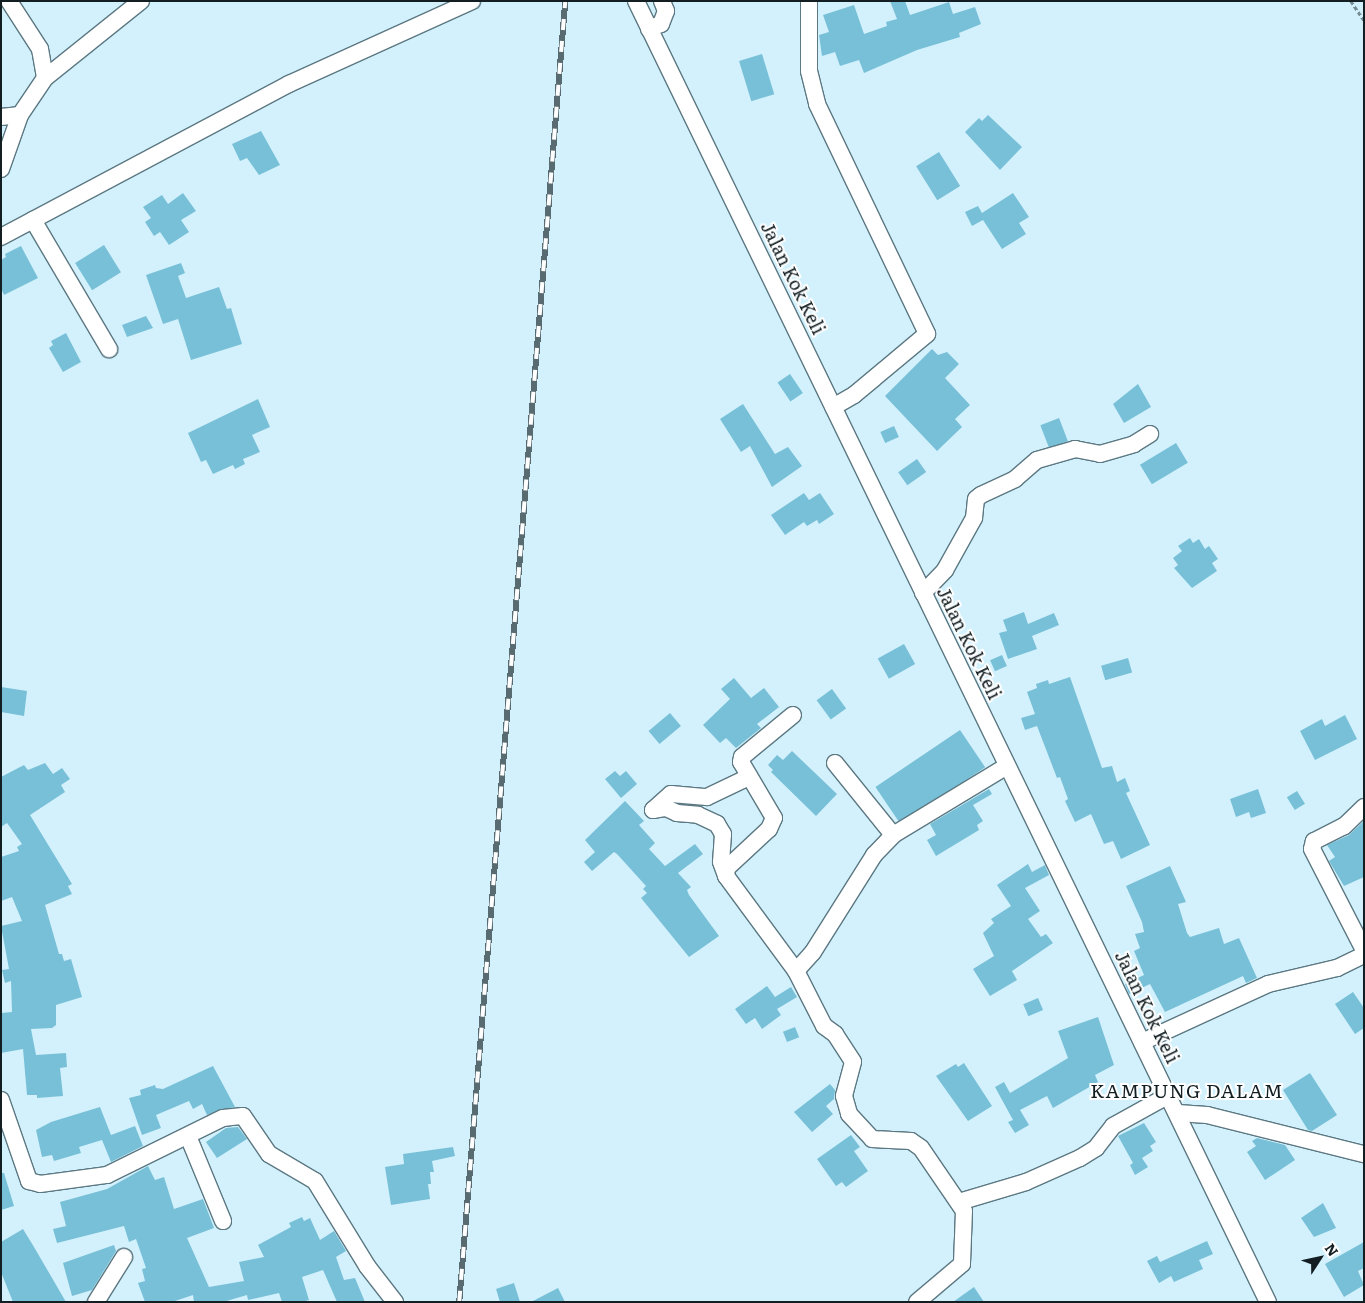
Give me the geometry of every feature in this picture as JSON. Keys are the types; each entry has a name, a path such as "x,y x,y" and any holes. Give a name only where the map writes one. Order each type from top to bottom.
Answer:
{"street":[{"path":"9,1 40,49 45,78"},
{"path":"1,169 20,115 45,78 141,1"},
{"name":"Jalan Kok Keli","path":"636,1 923,594 1178,1113 1268,1302"},
{"path":"649,29 662,24 666,11 662,1"},
{"path":"809,1 809,71 817,104 927,334 854,394 833,407"},
{"path":"1,237 289,84 469,2"},
{"path":"1,117 20,115"},
{"path":"33,220 109,349"},
{"path":"923,594 945,570 974,518 976,499 981,495 1015,479 1037,460 1076,449 1100,454 1134,444 1150,434"},
{"path":"726,876 727,868 769,829 774,818 741,762 742,757 793,715"},
{"path":"836,763 893,835"},
{"path":"796,971 813,952 874,855 893,835 1007,766"},
{"path":"749,777 707,797 671,794 653,810 666,808 677,813 698,815 717,824 723,834 720,862 726,876 796,971 824,1026 835,1034 853,1062 844,1096 849,1114 872,1139 911,1142 921,1148 959,1202 966,1220 962,1264 917,1302"},
{"path":"1364,807 1344,826 1314,841 1312,849 1364,950"},
{"path":"1142,1042 1268,984 1337,968 1364,955"},
{"path":"959,1202 1026,1182 1080,1158 1096,1148 1113,1126 1169,1095"},
{"path":"1,1100 29,1181 40,1184 106,1175 224,1118 243,1116 269,1154 315,1180 367,1266 395,1302"},
{"path":"1178,1113 1207,1115 1364,1154"},
{"path":"188,1136 223,1221"},
{"path":"96,1302 124,1257"}],"path":[{"path":"1351,1 1364,20"}],"building":[{"path":"890,1 905,1 910,15 949,2 953,14 975,7 981,24 959,33 960,37 917,50 864,73 859,60 840,66 835,52 822,56 819,35 829,32 823,15 854,5 864,34 887,26 886,22 897,19"},
{"path":"762,54 774,94 751,101 739,61"},
{"path":"988,115 1022,147 1000,170 965,132 979,118 982,121"},
{"path":"261,131 280,165 259,175 247,158 240,161 232,144"},
{"path":"939,152 960,186 937,200 916,166"},
{"path":"183,193 196,211 181,220 189,232 169,245 160,232 154,236 145,222 151,218 143,207 162,195 168,204"},
{"path":"1013,193 1029,217 1019,223 1026,234 1002,249 983,220 972,226 965,212 978,206 982,213"},
{"path":"104,245 121,272 92,290 75,263"},
{"path":"21,246 38,278 4,295 1,288 1,260 6,257 5,254"},
{"path":"181,263 185,273 178,276 186,298 219,287 227,309 231,308 242,344 191,360 178,319 163,324 146,275"},
{"path":"146,316 153,328 127,337 122,325"},
{"path":"66,333 81,362 63,372 49,348 53,345 51,341"},
{"path":"932,349 938,355 947,352 959,364 945,378 970,405 955,419 962,427 937,451 885,396"},
{"path":"790,374 803,393 790,401 778,382"},
{"path":"1138,384 1151,407 1124,423 1113,404"},
{"path":"258,399 270,427 252,435 260,452 243,459 245,464 235,469 233,465 213,474 206,460 201,462 188,433"},
{"path":"743,404 775,454 788,447 802,466 772,487 750,446 741,452 720,419"},
{"path":"1059,418 1068,441 1049,449 1040,425"},
{"path":"894,426 899,437 885,443 880,432"},
{"path":"1176,443 1188,463 1152,484 1140,465"},
{"path":"917,459 926,472 907,485 898,472"},
{"path":"804,493 809,500 820,493 834,514 819,524 817,520 807,526 804,522 785,535 771,515"},
{"path":"1190,538 1193,543 1199,539 1205,549 1209,546 1218,559 1212,563 1217,571 1192,588 1174,568 1178,565 1173,558 1182,551 1178,546"},
{"path":"1024,612 1028,624 1054,613 1059,625 1032,636 1037,649 1008,659 999,633 1007,631 1003,620"},
{"path":"904,644 915,664 889,679 878,659"},
{"path":"1002,655 1007,666 995,671 990,660"},
{"path":"1128,658 1132,672 1105,680 1101,666"},
{"path":"1070,677 1102,768 1112,766 1117,782 1125,778 1130,791 1126,793 1150,845 1121,859 1113,841 1104,844 1091,814 1075,822 1065,801 1068,799 1060,777 1057,778 1037,726 1025,730 1021,718 1035,714 1027,692 1037,688 1036,684 1048,680 1049,684"},
{"path":"734,678 751,698 764,688 779,707 757,724 761,728 736,748 726,738 720,743 703,725 730,699 721,689"},
{"path":"1,687 27,691 24,716 1,712"},
{"path":"832,689 846,708 831,720 817,700"},
{"path":"670,713 681,726 659,744 649,731"},
{"path":"1345,715 1357,739 1315,760 1300,731 1322,719 1325,726"},
{"path":"960,730 985,767 901,824 875,787"},
{"path":"792,751 837,794 816,816 771,772 773,770 768,765 777,755 783,760"},
{"path":"45,763 53,774 62,768 70,779 61,785 65,792 30,815 72,884 68,886 72,894 45,905 59,954 62,954 64,961 71,959 82,997 56,1005 56,1025 52,1028 31,1029 36,1055 66,1053 67,1067 60,1068 63,1096 37,1098 37,1095 27,1095 23,1049 1,1053 2,1013 12,1012 11,981 5,983 2,970 9,969 1,926 22,921 12,897 1,901 1,857 19,851 17,847 22,844 7,823 1,827 1,777 24,765 28,770"},
{"path":"615,771 620,776 626,771 637,784 621,798 605,779"},
{"path":"989,789 992,794 973,805 983,821 977,825 979,830 936,856 927,840 936,835 930,824"},
{"path":"1258,789 1266,813 1251,818 1249,812 1236,817 1230,799"},
{"path":"1297,791 1305,804 1295,810 1287,797"},
{"path":"625,801 644,821 639,825 655,843 649,849 665,866 695,844 703,854 678,873 691,887 687,890 689,895 719,936 689,957 641,898 647,893 643,889 646,886 617,854 614,852 592,871 584,862 595,852 585,840"},
{"path":"1364,821 1364,877 1344,886 1329,861 1335,857 1327,845 1349,835"},
{"path":"1028,864 1032,872 1045,865 1049,875 1025,888 1040,911 1028,919 1041,937 1046,934 1053,943 1012,971 1017,980 990,996 973,969 994,956 983,933 994,923 991,919 1011,906 997,885"},
{"path":"1170,866 1186,902 1178,904 1190,937 1219,928 1224,944 1239,938 1257,978 1246,983 1243,976 1165,1012 1150,984 1129,994 1125,984 1144,975 1134,951 1140,948 1135,934 1144,932 1142,922 1126,886"},
{"path":"767,986 775,997 791,987 797,997 777,1009 781,1015 762,1029 755,1018 746,1024 735,1009"},
{"path":"1353,992 1364,1008 1364,1028 1355,1034 1335,1004"},
{"path":"1038,998 1043,1010 1028,1016 1023,1004"},
{"path":"1098,1017 1114,1065 1095,1075 1098,1082 1053,1108 1047,1096 1020,1110 1029,1125 1015,1133 1008,1122 1013,1120 995,1087 1004,1082 1010,1093 1068,1058 1058,1031"},
{"path":"795,1027 799,1037 787,1042 783,1032"},
{"path":"964,1063 992,1106 968,1121 936,1076 956,1064 958,1067"},
{"path":"213,1066 235,1107 207,1115 202,1104 193,1109 189,1101 156,1115 161,1128 142,1135 129,1098 141,1095 140,1090 155,1085 156,1088 163,1089"},
{"path":"1310,1073 1337,1115 1312,1131 1308,1130 1283,1090"},
{"path":"830,1084 835,1090 834,1099 826,1106 833,1114 812,1132 794,1112"},
{"path":"100,1107 111,1135 135,1126 143,1146 111,1162 102,1140 79,1147 81,1153 54,1161 52,1155 42,1157 36,1130 51,1122"},
{"path":"1144,1123 1156,1142 1150,1146 1153,1151 1142,1158 1148,1167 1135,1175 1130,1165 1133,1163 1118,1136"},
{"path":"238,1127 247,1139 217,1158 206,1142 226,1128"},
{"path":"851,1135 860,1147 854,1151 868,1171 846,1187 842,1182 836,1186 817,1159"},
{"path":"1257,1138 1285,1145 1295,1160 1265,1180 1247,1152 1256,1146 1252,1141"},
{"path":"453,1147 455,1156 432,1161 434,1172 430,1172 431,1184 428,1184 430,1199 391,1205 385,1167 404,1164 403,1154"},
{"path":"148,1166 155,1180 164,1177 174,1209 203,1199 214,1228 187,1238 209,1287 244,1281 239,1262 264,1257 258,1245 291,1227 289,1223 302,1217 304,1221 310,1218 320,1240 334,1231 346,1251 336,1257 344,1280 355,1278 365,1302 337,1302 323,1270 302,1277 309,1300 302,1302 282,1302 279,1293 248,1300 247,1295 223,1302 194,1302 193,1295 172,1302 145,1302 138,1283 145,1281 142,1269 146,1268 136,1239 129,1242 124,1226 57,1243 53,1229 66,1226 60,1202 107,1189"},
{"path":"1,1173 4,1173 14,1206 1,1210"},
{"path":"1323,1203 1336,1228 1314,1237 1301,1218"},
{"path":"23,1229 66,1302 13,1302 1,1272 1,1242"},
{"path":"1207,1241 1213,1254 1199,1260 1203,1269 1174,1282 1171,1276 1159,1283 1147,1261 1157,1256 1160,1262"},
{"path":"1364,1242 1364,1268 1358,1271 1364,1285 1344,1297 1325,1264"},
{"path":"114,1245 116,1251 92,1290 72,1296 63,1263"},
{"path":"514,1283 520,1302 500,1302 496,1289"},
{"path":"974,1287 984,1302 953,1302"},
{"path":"558,1288 565,1302 531,1302"}],"railway":[{"path":"459,1302 565,1"}],"district":[{"name":"KAMPUNG DALAM","path":"1187,1091"}]}
